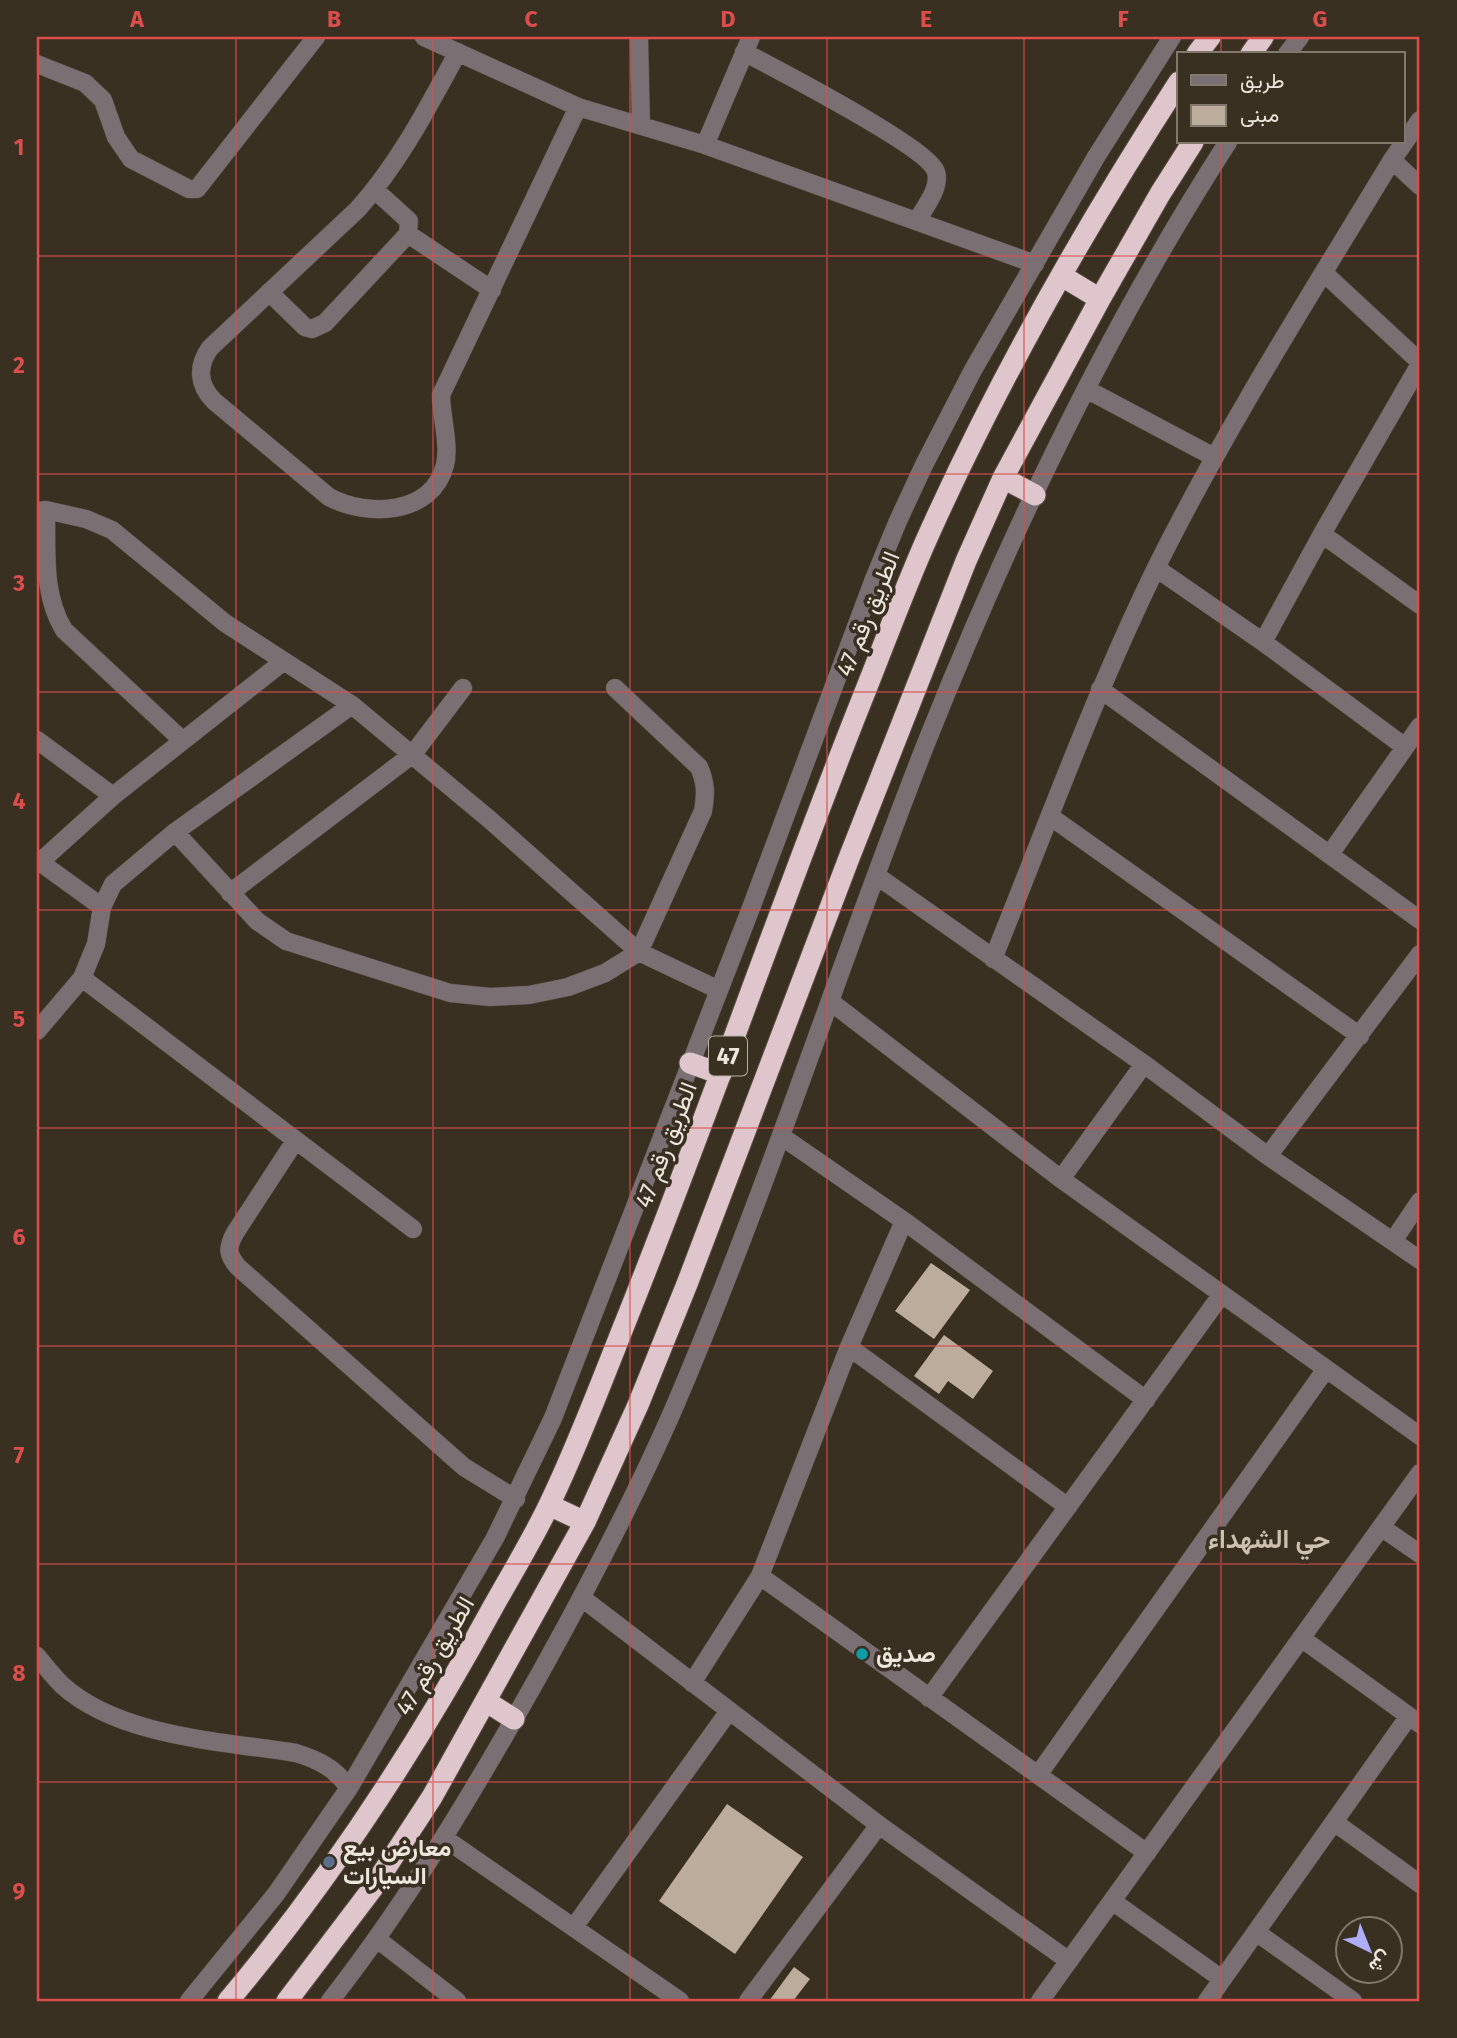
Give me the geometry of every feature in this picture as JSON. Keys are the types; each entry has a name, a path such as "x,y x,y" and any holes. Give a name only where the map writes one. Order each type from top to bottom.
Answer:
{"highway":[{"path":"1199,52 1210,37"},
{"path":"1253,52 1264,37"},
{"name":"الطريق رقم 47","path":"228,2001 307,1902 411,1749 459,1669 549,1505 649,1263 808,836 927,540 980,428 1062,276 1124,167 1177,85"},
{"name":"47","path":"287,2001 372,1889 432,1797 585,1522 638,1405 687,1284 849,858 966,561 1003,478 1100,299 1192,144"},
{"path":"1062,276 1100,299"},
{"path":"1003,478 1035,495"},
{"path":"690,1063 721,1074"},
{"path":"549,1505 585,1522"},
{"path":"487,1702 514,1719"}],"street":[{"path":"37,64 85,83 103,100 116,137 131,159 189,189 197,189 316,37"},
{"path":"424,37 578,107 705,145 1035,264"},
{"path":"639,37 640,126"},
{"path":"188,2001 276,1894 349,1788 516,1499 553,1418 898,522 948,417 1096,157 1172,37"},
{"path":"1289,52 1300,37"},
{"path":"705,145 747,44 920,154 935,169 937,183 917,221"},
{"path":"458,52 401,155 375,190 205,355 201,373 204,388 214,401 329,497 350,506 373,510 397,507 418,499 435,485 441,475 446,455 441,395 578,107"},
{"path":"1404,143 1420,120"},
{"path":"330,2001 377,1939 444,1838 582,1598 633,1496 674,1408 781,1136 925,747 1035,495 1086,389 1158,255 1227,144"},
{"path":"993,959 1100,689 1156,568 1214,457 1403,144"},
{"path":"1392,160 1420,186"},
{"path":"269,292 305,327 319,328 408,234 409,221 375,190"},
{"path":"408,234 492,290"},
{"path":"1263,642 1420,363 1324,273"},
{"path":"1086,389 1214,457"},
{"path":"183,740 64,630 54,614 48,596 42,511 86,519 113,530 200,605 352,705 413,754 639,953 719,989"},
{"path":"1322,534 1420,605"},
{"path":"1156,568 1263,642 1405,747"},
{"path":"102,907 38,861 113,796 284,661"},
{"path":"230,893 413,754 463,688"},
{"path":"175,832 257,921 286,941 450,993 490,997 529,995 568,987 605,973 639,953 703,811 705,782 699,767 615,688"},
{"path":"1100,689 1420,920"},
{"path":"37,1031 82,978 96,944 102,907 113,884 175,832 352,705"},
{"path":"1329,853 1420,726"},
{"path":"37,740 113,796"},
{"path":"1051,817 1360,1036"},
{"path":"877,876 1144,1064 1268,1156 1420,1260"},
{"path":"1268,1156 1420,954"},
{"path":"82,978 413,1229"},
{"path":"831,1002 1061,1179 1420,1436"},
{"path":"1061,1179 1144,1064"},
{"path":"781,1136 904,1221 1146,1400"},
{"path":"295,1140 235,1233 228,1247 229,1257 442,1449 482,1480 516,1499"},
{"path":"1393,1241 1420,1201"},
{"path":"692,1683 760,1576 849,1347 904,1221"},
{"path":"929,1698 1222,1294"},
{"path":"849,1347 1068,1507"},
{"path":"1038,1775 1326,1369"},
{"path":"1040,2001 1420,1473"},
{"path":"1381,1527 1420,1554"},
{"path":"760,1576 1147,1853"},
{"path":"582,1598 878,1825 1069,1961"},
{"path":"1207,2001 1334,1822 1415,1720 1301,1638"},
{"path":"37,1656 62,1684 79,1698 119,1720 155,1730 296,1753 312,1758 339,1774 349,1788"},
{"path":"574,1927 729,1711"},
{"path":"1334,1822 1420,1884"},
{"path":"748,2001 878,1825"},
{"path":"444,1838 680,2001"},
{"path":"1112,1901 1223,1979"},
{"path":"1256,1932 1353,2001"},
{"path":"377,1939 457,2001"}],"building":[{"path":"931,1263 970,1290 934,1339 895,1311"},
{"path":"944,1335 993,1371 973,1399 948,1381 939,1394 914,1376"},
{"path":"727,1804 803,1857 735,1954 659,1901"},
{"path":"794,1967 810,1979 793,2001 769,2001"}],"place":[{"name":"صديق","path":"862,1654"},
{"name":"معارض بيع السيارات","path":"329,1862"}],"district":[{"name":"حي الشهداء","path":"1269,1539"}]}
